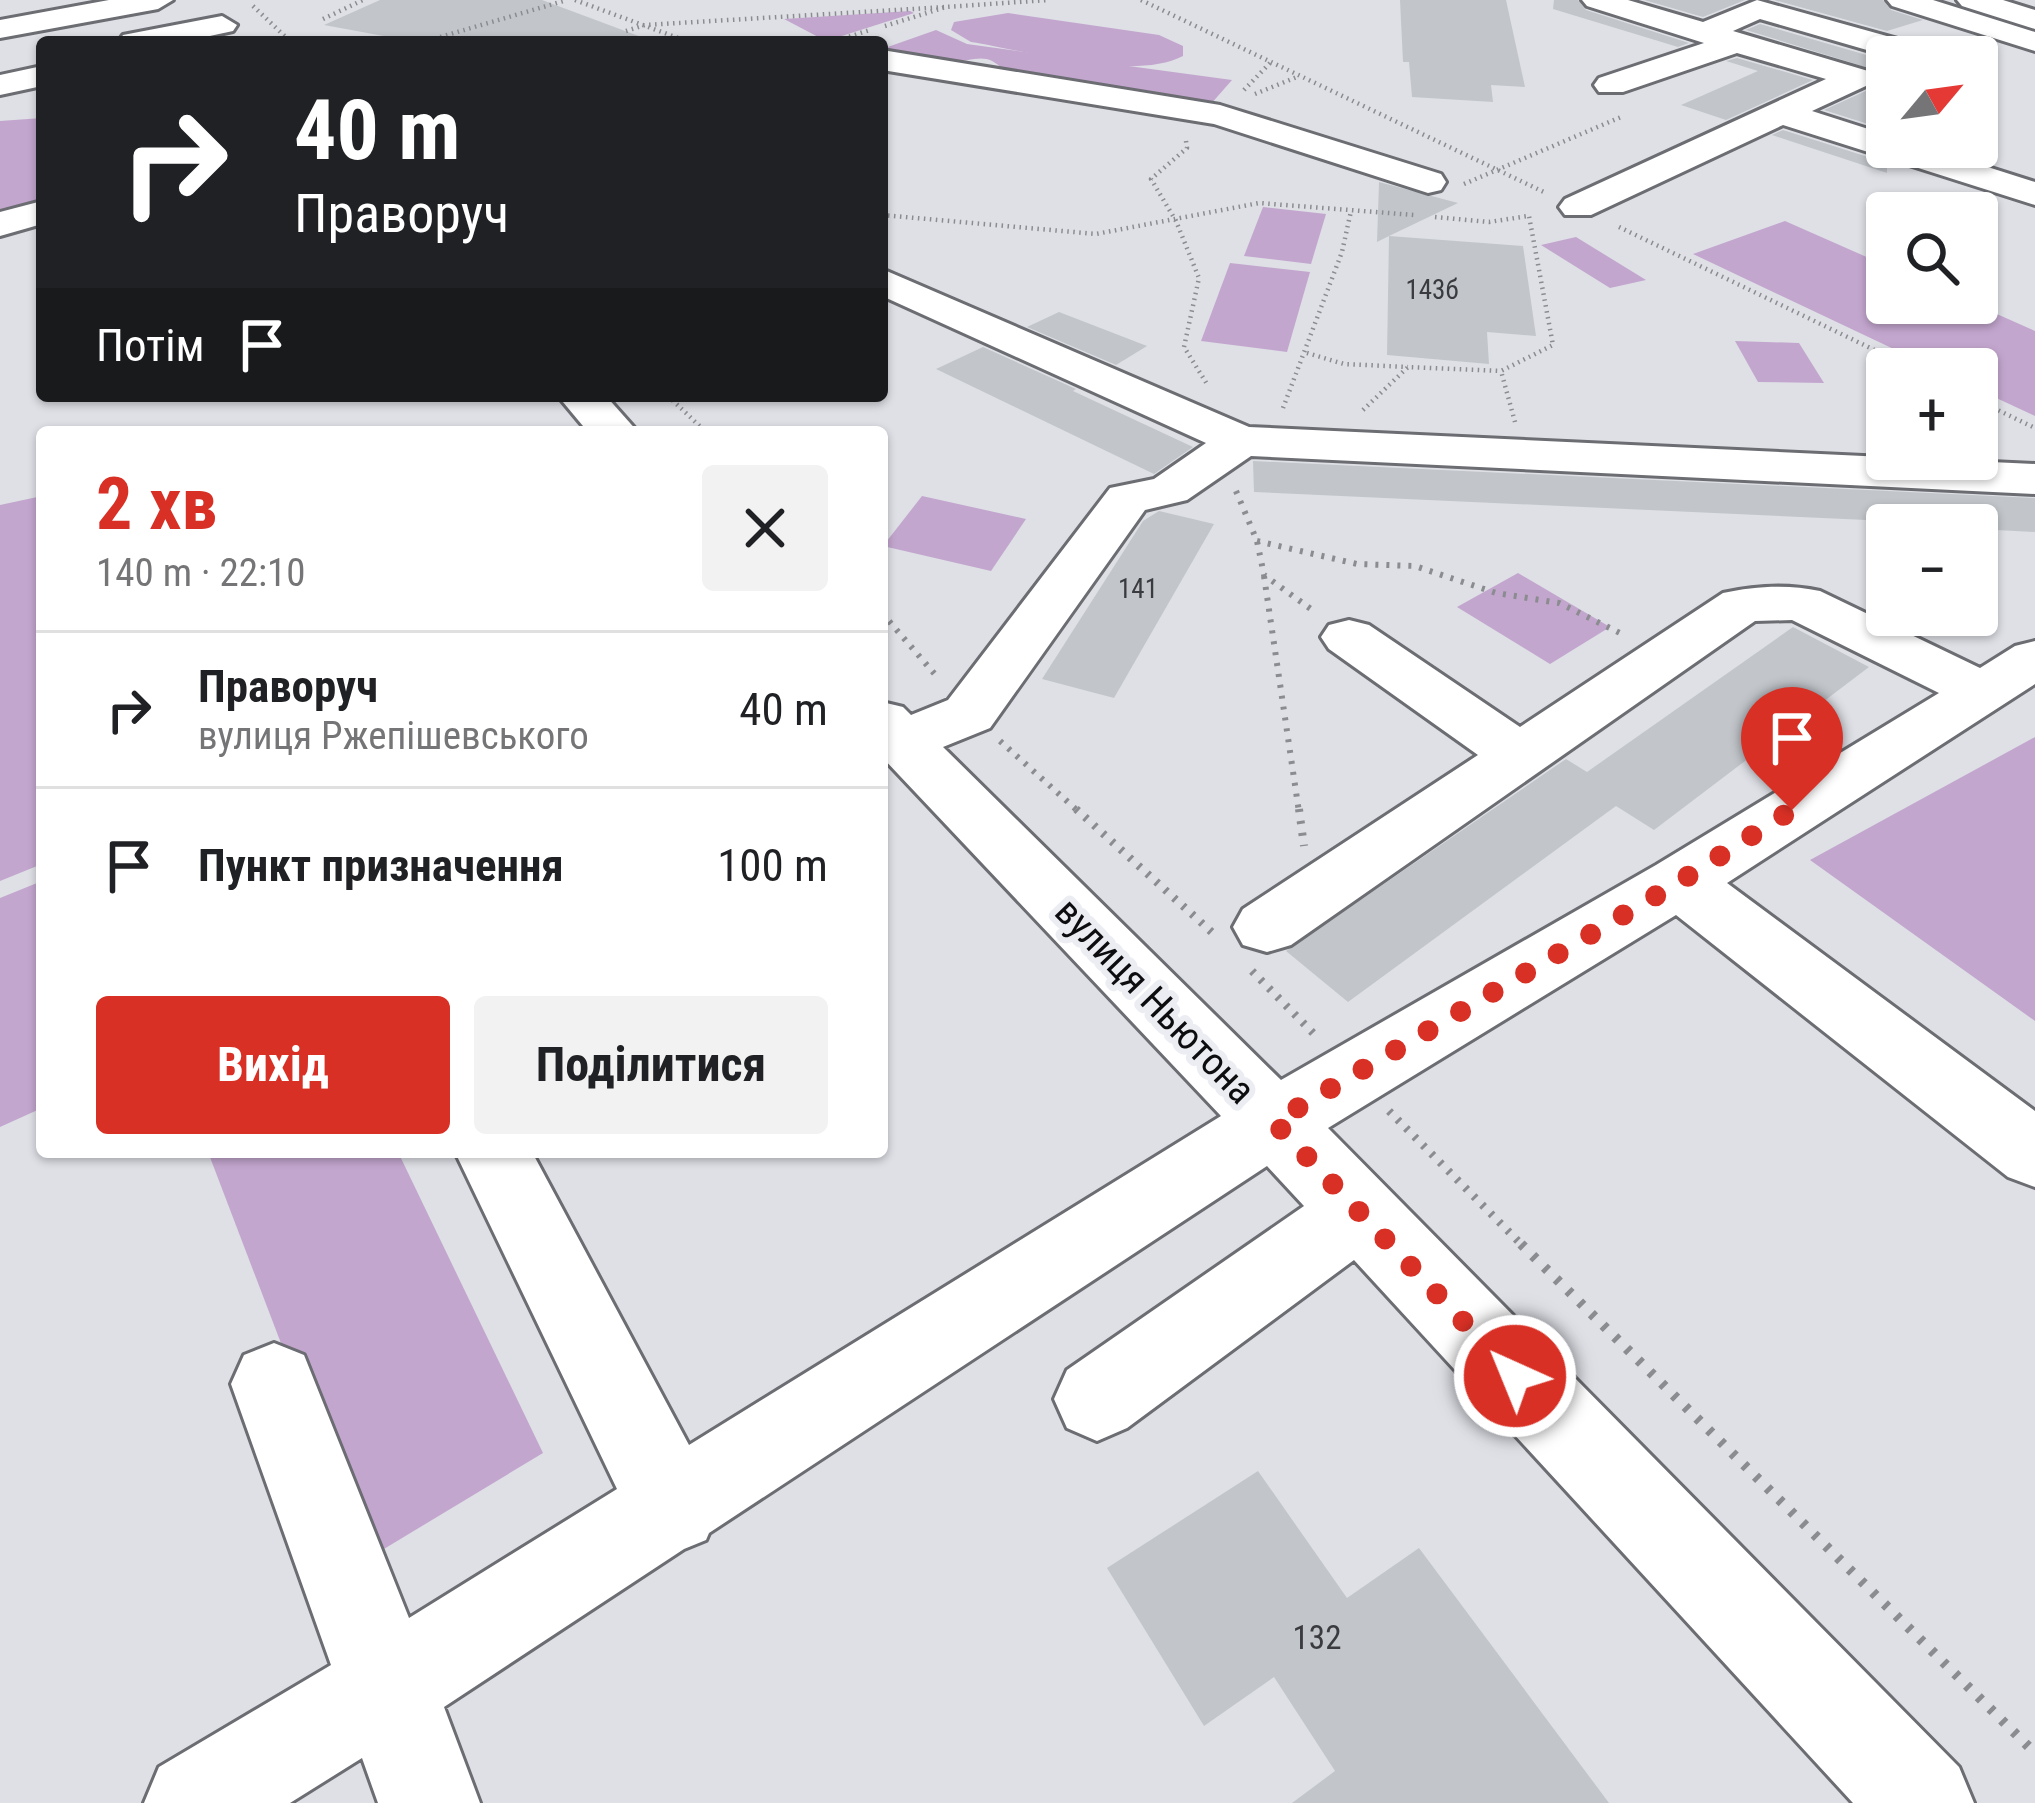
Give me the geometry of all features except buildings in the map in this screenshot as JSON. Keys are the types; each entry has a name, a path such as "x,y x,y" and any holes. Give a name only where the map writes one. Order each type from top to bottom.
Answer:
{"street":[{"path":"0,29 158,0"},
{"path":"198,0 231,33"},
{"path":"1578,208 1856,78 1597,0"},
{"path":"1902,0 2035,42"},
{"path":"1972,0 2035,20"},
{"path":"1616,101 1769,5 1866,37"},
{"path":"69,36 95,31 107,36"},
{"path":"199,36 231,33"},
{"path":"0,49 36,42"},
{"path":"888,61 1220,115 1426,193"},
{"path":"14,86 36,66"},
{"path":"1781,113 1866,140"},
{"path":"1954,168 2035,194"},
{"path":"0,224 36,214"},
{"path":"888,284 1241,441 2035,479"},
{"path":"586,402 608,426"},
{"path":"892,732 969,714 1128,499 1170,490 1241,441"},
{"path":"1264,934 1650,649 1742,604 1801,603 1979,690"},
{"path":"1349,637 1531,735"},
{"path":"195,1803 674,1508 1274,1122 1679,882 2035,659"},
{"name":"вулиця Ньютона","path":"892,732 1274,1122 1923,1803"},
{"path":"1679,882 2035,1154"},
{"path":"496,1158 674,1508"},
{"path":"1096,1399 1358,1212"},
{"path":"274,1384 429,1803"}],"path":[{"path":"246,0 285,36"},
{"path":"323,19 363,0"},
{"path":"529,11 544,0"},
{"path":"444,36 567,0"},
{"path":"575,0 673,36"},
{"path":"626,32 644,25 1048,0"},
{"path":"1141,0 1870,348"},
{"path":"852,36 946,7"},
{"path":"1231,104 1270,63"},
{"path":"1465,184 1616,101"},
{"path":"1404,214 1426,193"},
{"path":"888,216 1096,234 1259,203 1489,222 1578,208"},
{"path":"1351,211 1342,252 1306,352 1344,364 1501,371 1553,345 1528,216"},
{"path":"1324,447 1408,368"},
{"path":"1501,371 1524,456"},
{"path":"674,402 700,426"},
{"path":"1998,410 2035,428"},
{"path":"1257,541 1357,564 1415,566 1496,593 1558,603 1650,649"},
{"path":"1264,574 1264,934"},
{"path":"888,620 969,714 1264,934 1353,1075 1787,1512 2035,1753"}],"shaded area":[{"path":"914,13 842,36 816,36 784,19"},
{"path":"1008,13 1159,35 1183,46 1183,56 1137,66 1080,62 971,42 951,30 954,22"},
{"path":"936,30 967,44 1232,80 1210,105 1004,71 985,59 933,61 888,51"},
{"path":"36,118 36,201 0,211 0,121"},
{"path":"1263,207 1326,214 1311,264 1244,256"},
{"path":"1785,221 1866,257 1866,324 1998,324 1998,315 2035,331 2035,416 1998,399 1998,348 1892,348 1693,254"},
{"path":"1576,237 1646,280 1610,288 1541,245"},
{"path":"1230,263 1310,272 1287,352 1201,341"},
{"path":"1735,341 1799,343 1824,383 1758,382"},
{"path":"922,496 1026,519 991,571 888,547 888,540"},
{"path":"36,497 36,866 0,881 0,505"},
{"path":"1518,573 1610,627 1550,664 1457,607"},
{"path":"2035,737 2035,1021 1810,860"},
{"path":"36,883 36,1111 0,1127 0,898"},
{"path":"210,1158 401,1158 543,1453 364,1561"}],"route":[{"path":"1515,1376 1274,1122 1792,810"}]}
